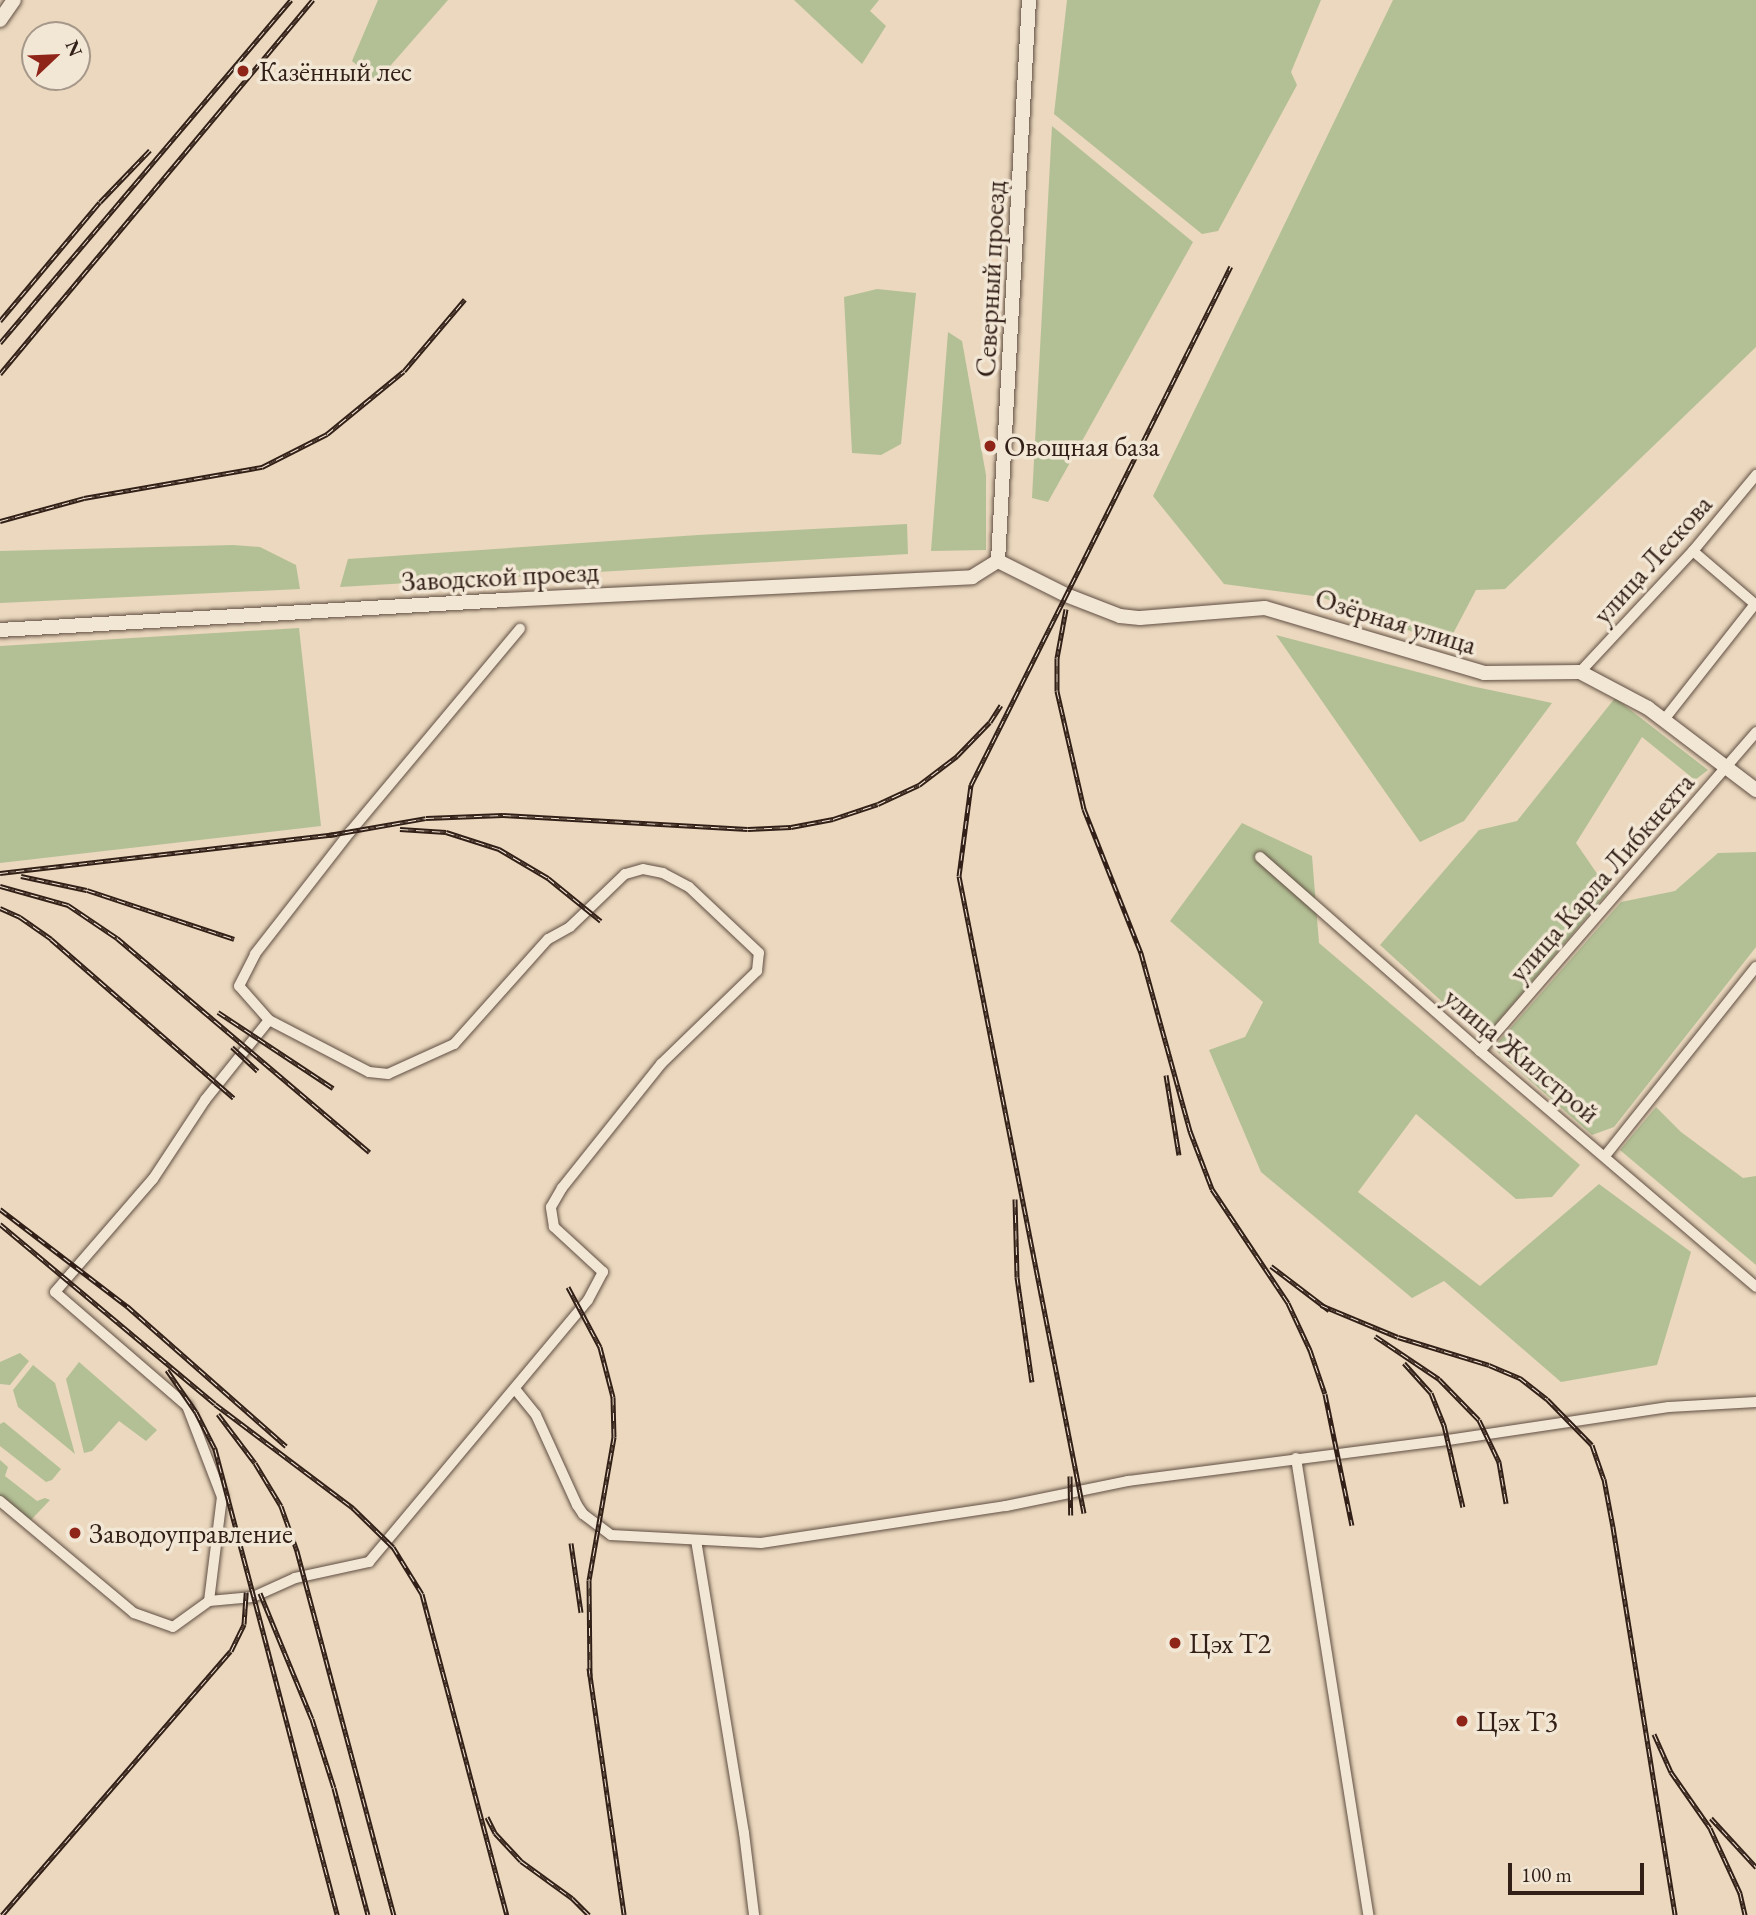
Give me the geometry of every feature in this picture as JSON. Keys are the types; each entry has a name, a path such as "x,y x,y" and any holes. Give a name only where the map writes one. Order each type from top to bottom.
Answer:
{"street":[{"path":"0,20 14,0"},
{"name":"Северный проезд","path":"998,561 1029,0"},
{"name":"улица Лескова","path":"1580,672 1693,551 1756,475"},
{"path":"1663,720 1755,605 1693,551"},
{"name":"Заводской проезд","path":"0,630 505,600 972,577 998,561"},
{"name":"Озёрная улица","path":"998,561 1066,595 1120,616 1140,618 1265,608 1484,673 1580,672 1648,708 1756,790"},
{"path":"0,1501 134,1613 173,1627 209,1601 253,1597 295,1578 369,1562 588,1300 603,1272 554,1227 551,1207 562,1188 661,1064 757,971 760,953 689,887 663,873 643,869 625,874 570,927 548,939 454,1044 388,1074 369,1072 269,1020 239,986 255,954 350,832 520,629"},
{"name":"улица Карла Либкнехта","path":"1480,1051 1756,732"},
{"name":"улица Жилстрой","path":"1261,857 1480,1051 1756,1287"},
{"path":"1605,1156 1756,967"},
{"path":"209,1601 222,1497 187,1406 55,1292 153,1180 205,1100 269,1020"},
{"path":"515,1389 536,1415 583,1514 611,1535 761,1543 1006,1506 1128,1481 1448,1440 1669,1407 1756,1402"},
{"path":"1296,1458 1368,1915"},
{"path":"696,1539 744,1833 754,1915"}],"green space":[{"path":"378,0 448,0 377,81 352,61"},
{"path":"794,0 879,0 870,11 886,26 862,64"},
{"path":"1067,0 1321,0 1291,72 1297,85 1218,231 1202,234 1054,114"},
{"path":"1393,0 1756,0 1756,347 1505,589 1476,590 1447,645 1321,597 1224,584 1153,496"},
{"path":"1052,126 1193,242 1048,502 1032,498"},
{"path":"877,289 916,293 901,444 881,455 852,453 844,297"},
{"path":"948,332 962,341 986,475 986,550 931,551"},
{"path":"907,524 908,554 340,587 348,559"},
{"path":"233,545 260,547 296,565 300,589 0,603 0,551"},
{"path":"299,628 321,826 0,863 0,646"},
{"path":"1276,635 1471,686 1552,703 1464,821 1420,842"},
{"path":"1615,698 1708,770 1695,780 1642,737 1576,843 1609,891 1483,1039 1380,945 1479,830 1517,821"},
{"path":"1242,823 1312,856 1319,943 1580,1165 1552,1197 1516,1199 1416,1114 1358,1192 1480,1286 1599,1184 1691,1252 1657,1365 1561,1382 1444,1281 1412,1298 1261,1172 1209,1050 1245,1037 1263,1002 1170,921"},
{"path":"1756,852 1756,947 1614,1127 1592,1135 1493,1048 1621,902 1675,891 1718,853"},
{"path":"1656,1107 1681,1132 1743,1178 1756,1176 1756,1265 1620,1150"},
{"path":"20,1353 29,1361 10,1385 0,1384 0,1362"},
{"path":"79,1362 157,1430 146,1441 119,1421 92,1451 84,1453 66,1379"},
{"path":"33,1365 55,1383 75,1454 18,1407 13,1390"},
{"path":"4,1422 61,1469 52,1480 46,1482 0,1446 0,1424"},
{"path":"0,1460 8,1467 5,1476 37,1501 45,1498 50,1500 29,1522 0,1498"}],"railway":[{"path":"0,343 291,0"},
{"path":"0,374 313,0"},
{"path":"0,321 100,202 150,150"},
{"path":"1084,1513 959,876 971,785 1231,266"},
{"path":"0,521 84,498 262,467 327,434 404,371 465,299"},
{"path":"1066,609 1057,658 1057,691 1084,809 1141,953 1190,1131 1212,1189 1288,1303 1310,1350 1325,1394 1352,1525"},
{"path":"329,835 426,818 503,815 748,829 791,827 833,819 878,804 919,785 957,756 990,722 1001,705"},
{"path":"400,829 446,832 499,849 548,878 601,921"},
{"path":"0,873 337,834"},
{"path":"21,876 87,890 234,939"},
{"path":"0,886 68,905 117,938 369,1152"},
{"path":"0,908 20,917 51,939 234,1098"},
{"path":"218,1012 333,1088"},
{"path":"232,1047 258,1071"},
{"path":"1166,1075 1179,1155"},
{"path":"1015,1199 1017,1277 1032,1382"},
{"path":"0,1209 127,1306 286,1446"},
{"path":"0,1224 215,1404 353,1508 393,1547 422,1594 507,1915"},
{"path":"1271,1266 1329,1310"},
{"path":"568,1287 600,1347 613,1397 614,1437 589,1580 590,1676"},
{"path":"1321,1305 1398,1337 1489,1365 1520,1378 1547,1399 1592,1445 1604,1479 1613,1527 1675,1915"},
{"path":"1375,1336 1439,1379 1479,1420 1499,1462 1506,1503"},
{"path":"1404,1363 1431,1393 1444,1425 1463,1507"},
{"path":"167,1370 196,1412 215,1449 337,1915"},
{"path":"218,1414 255,1463 281,1506 297,1551 394,1915"},
{"path":"1070,1476 1071,1515"},
{"path":"571,1543 581,1612"},
{"path":"2,1915 231,1651 244,1624 246,1592"},
{"path":"260,1593 312,1719 334,1788 368,1915"},
{"path":"589,1668 624,1915"},
{"path":"1654,1734 1671,1772 1710,1828 1740,1893 1745,1915"},
{"path":"487,1817 495,1833 521,1861 572,1898 589,1915"},
{"path":"1711,1818 1756,1867"}],"place":[{"name":"Казённый лес","path":"243,71"},
{"name":"Овощная база","path":"990,446"},
{"name":"Заводоуправление","path":"75,1533"},
{"name":"Цэх Т2","path":"1175,1643"},
{"name":"Цэх Т3","path":"1462,1721"}]}
